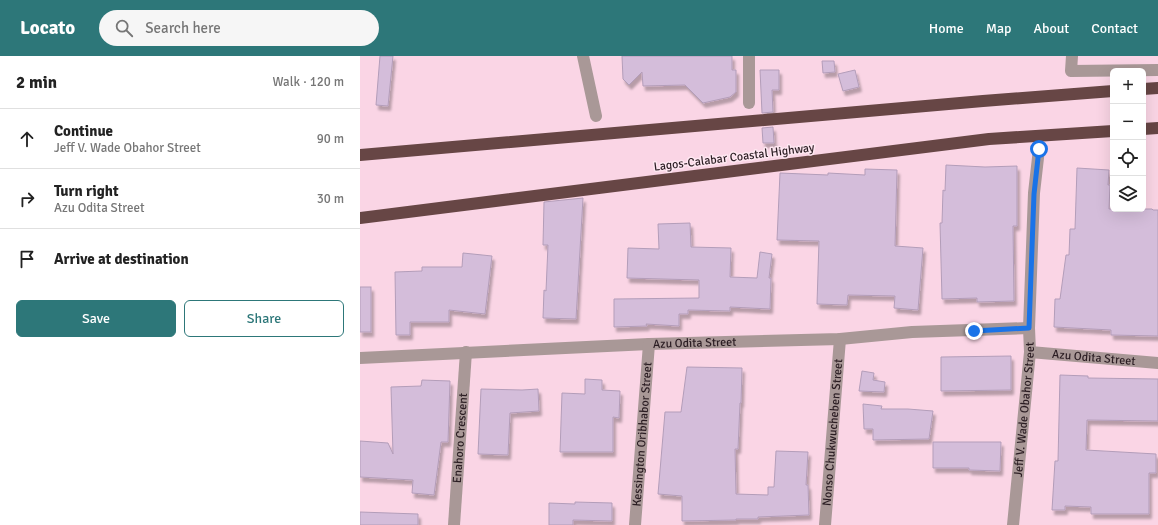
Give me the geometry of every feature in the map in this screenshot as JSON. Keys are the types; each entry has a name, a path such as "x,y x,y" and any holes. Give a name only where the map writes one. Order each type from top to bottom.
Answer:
{"highway":[{"path":"1146,89 1158,88"},
{"path":"360,155 1110,91"},
{"path":"1146,129 1158,128"},
{"name":"Lagos-Calabar Coastal Highway","path":"360,218 989,139 1110,131"}],"street":[{"path":"584,56 596,116"},
{"path":"749,56 749,102"},
{"path":"1072,56 1071,71 1158,70"},
{"name":"Jeff V. Wade Obahor Street","path":"1013,525 1030,352 1029,328 1034,194 1039,149"},
{"name":"Azu Odita Street","path":"360,358 649,344 840,339 912,332 1029,328"},
{"name":"Nonso Chukwucheben Street","path":"825,525 840,339"},
{"name":"Kessington Oribhabor Street","path":"635,525 649,344"},
{"name":"Enahoro Crescent","path":"454,525 466,352"},
{"name":"Azu Odita Street","path":"1030,352 1158,363"}],"building":[{"path":"380,56 393,56 388,106 376,105"},
{"path":"622,56 732,56 732,70 736,70 736,92 730,97 703,103 685,85 643,86 642,72 629,85 623,79"},
{"path":"822,61 834,61 835,72 823,73"},
{"path":"760,70 779,70 779,90 772,90 773,112 762,113"},
{"path":"855,70 859,87 843,91 838,74"},
{"path":"773,127 774,143 763,143 762,128"},
{"path":"946,165 985,167 1017,166 1017,226 1013,226 1014,301 977,302 977,298 942,299 940,223 942,223 943,190 945,191"},
{"path":"1077,168 1109,170 1108,185 1110,185 1110,212 1146,212 1146,209 1158,210 1158,336 1111,335 1111,330 1054,327 1055,299 1060,299 1066,255 1069,255 1070,229 1075,229"},
{"path":"865,169 897,170 895,246 923,248 918,310 894,308 895,296 848,295 847,305 817,304 819,241 777,240 780,173 865,175"},
{"path":"583,198 576,319 543,318 548,245 543,245 544,202"},
{"path":"690,223 691,247 731,248 730,277 757,278 760,252 772,254 769,278 771,278 770,309 730,307 730,311 688,310 688,314 679,314 679,326 646,324 647,326 614,327 614,299 699,298 699,280 627,278 628,248 659,249 658,224"},
{"path":"463,253 492,256 485,314 449,310 449,322 410,322 410,335 396,335 395,272 422,271 422,267 462,267"},
{"path":"360,287 371,287 371,332 360,332"},
{"path":"1011,356 1011,390 941,391 941,357"},
{"path":"687,367 742,368 738,449 735,449 736,494 768,495 768,487 774,487 776,451 808,452 806,485 808,485 809,515 758,517 758,519 682,521 682,496 658,494 665,412 681,412"},
{"path":"862,371 874,373 873,380 885,382 884,392 859,391"},
{"path":"1060,375 1088,376 1088,378 1158,379 1158,421 1087,420 1086,450 1156,454 1156,473 1149,473 1149,514 1091,514 1091,507 1065,506 1065,510 1052,510 1055,461 1058,461"},
{"path":"585,379 602,380 602,390 620,391 619,418 613,417 613,452 560,452 562,393 585,394"},
{"path":"422,380 450,381 448,442 441,442 434,495 412,493 413,480 360,477 360,441 388,443 393,454 391,387 421,386"},
{"path":"481,389 538,389 539,411 510,413 508,455 478,454"},
{"path":"863,404 882,406 881,409 933,411 929,439 873,440 873,429 864,429"},
{"path":"933,442 1001,442 1000,471 969,470 969,468 933,468"},
{"path":"575,502 612,503 612,521 573,520 573,525 549,525 549,503 575,504"},
{"path":"360,512 418,514 418,525 360,525"}],"route":[{"path":"974,331 1029,328 1034,194 1039,149"}]}
